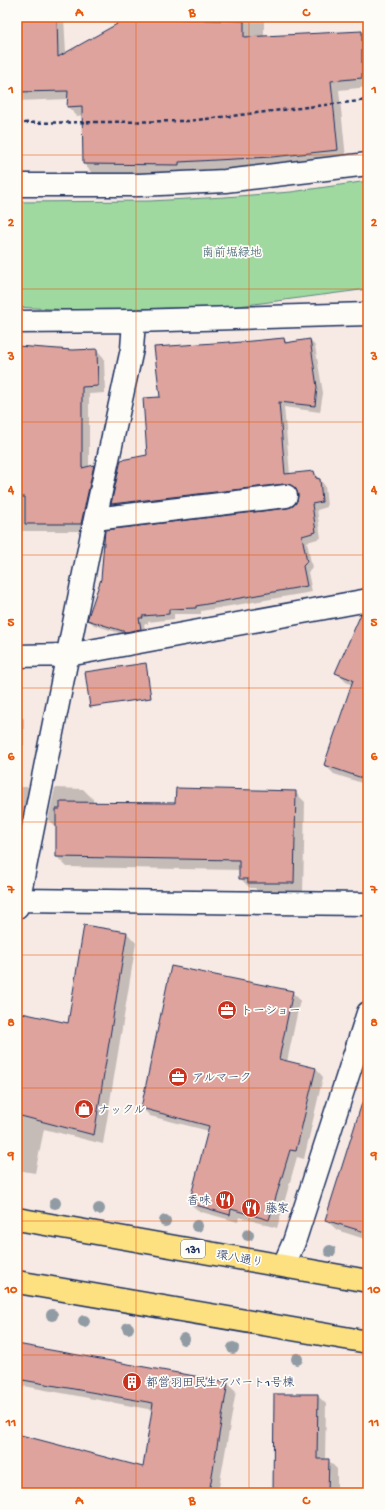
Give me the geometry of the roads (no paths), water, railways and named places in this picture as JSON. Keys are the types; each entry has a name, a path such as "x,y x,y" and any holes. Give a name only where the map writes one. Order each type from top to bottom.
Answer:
{"highway":[{"name":"環八通り","path":"17,1219 368,1280"},
{"path":"17,1282 368,1342"}],"street":[{"path":"17,185 139,185 225,181 368,164"},
{"path":"17,322 134,321 368,314"},
{"path":"134,321 132,349 95,519 18,902 368,904"},
{"path":"95,519 286,496"},
{"path":"17,656 68,655 368,600"},
{"path":"284,1265 294,1242 368,1013"}],"place":[{"name":"トーショー","path":"227,1010"},
{"name":"アルマーク","path":"178,1077"},
{"name":"ナックル","path":"84,1109"},
{"name":"香味","path":"225,1200"},
{"name":"藤家","path":"251,1208"},
{"name":"都営羽田民生アパート1号棟","path":"132,1382"}],"park label":[{"name":"南前堀緑地","path":"232,252"}]}
